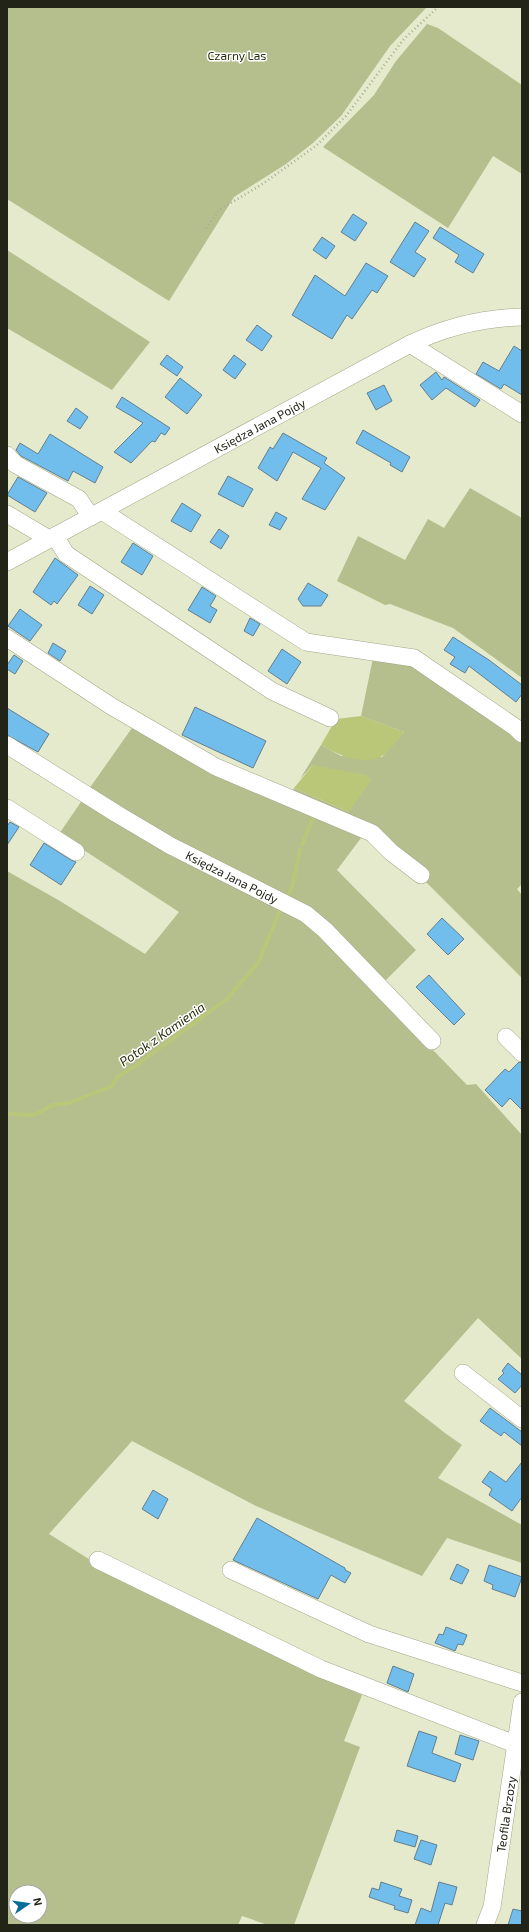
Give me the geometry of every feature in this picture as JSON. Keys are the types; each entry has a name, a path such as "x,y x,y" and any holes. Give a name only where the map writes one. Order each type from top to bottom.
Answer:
{"street":[{"name":"Księdza Jana Pojdy","path":"7,562 410,344 432,334 464,324 488,319 522,317"},
{"path":"410,344 522,414"},
{"path":"7,455 14,464 79,498 97,514 306,642 414,658 515,727 522,734"},
{"path":"7,514 52,538 66,554 265,686 330,718"},
{"path":"7,638 111,706 216,767 372,833 391,852 421,875"},
{"name":"Księdza Jana Pojdy","path":"7,745 171,846 306,914 325,930 432,1041"},
{"path":"7,808 76,852"},
{"path":"506,1037 522,1053"},
{"path":"463,1373 522,1418"},
{"path":"98,1560 321,1669 515,1744"},
{"path":"231,1570 369,1634 522,1683"},
{"name":"Teofila Brzozy","path":"485,1925 492,1906 522,1702"}],"path":[{"path":"206,228 219,210 261,185 317,145 346,116 403,40 438,7"}],"green space":[{"name":"Czarny Las","path":"7,7 427,7 390,46 341,116 313,143 286,164 234,197 169,301 7,199"},
{"path":"427,24 438,28 522,85 522,174 493,156 448,228 323,147 374,95 396,61"},
{"path":"7,250 150,342 112,390 7,328"},
{"path":"470,488 522,518 522,678 453,628 390,604 385,605 337,581 358,536 405,560 428,519 444,528"},
{"path":"373,658 405,662 509,730 522,743 522,884 517,889 522,895 522,978 370,826 337,870 416,950 383,983 314,911 156,830 89,789 139,718 215,761 291,794 294,788 349,812 313,765 300,779 321,745 341,756 382,757 404,732 361,716"},
{"path":"83,799 294,915 320,934 467,1085 476,1084 522,1135 522,1359 478,1318 404,1401 462,1445 438,1478 522,1525 522,1563 447,1538 422,1576 256,1506 132,1441 49,1534 92,1561 240,1636 362,1695 344,1741 360,1747 294,1925 268,1925 242,1916 238,1925 7,1925 7,871 60,901 145,954 179,912 59,834"}],"shaded area":[{"path":"361,716 404,732 387,752 380,757 373,759 357,760 349,758 321,745 336,719"},
{"path":"313,765 367,775 371,781 349,812 294,788"}],"building":[{"path":"353,214 367,223 355,241 341,232"},
{"path":"415,222 429,231 415,252 426,259 414,277 390,262"},
{"path":"440,227 484,254 473,273 455,262 459,255 433,238"},
{"path":"322,237 335,246 326,259 313,250"},
{"path":"366,263 388,276 377,293 372,290 352,319 347,315 332,339 292,315 315,275 345,296"},
{"path":"257,325 272,336 262,351 246,340"},
{"path":"514,346 522,351 522,395 504,384 501,389 476,374 483,362 499,371"},
{"path":"167,355 183,367 177,376 160,364"},
{"path":"234,355 246,364 235,379 223,370"},
{"path":"436,372 442,380 444,377 480,400 475,407 446,388 432,400 420,385"},
{"path":"180,378 202,395 187,414 165,397"},
{"path":"384,385 392,401 376,410 367,393"},
{"path":"122,397 170,428 165,435 161,433 155,442 152,441 131,463 114,452 143,423 116,407"},
{"path":"76,408 88,417 80,429 67,421"},
{"path":"363,430 410,457 402,472 390,465 391,463 356,443"},
{"path":"283,433 327,458 324,463 345,478 325,510 302,499 321,468 293,452 277,481 258,468 270,447 273,449"},
{"path":"50,434 103,467 95,483 73,471 68,481 21,456 16,450 20,443 38,454"},
{"path":"228,476 253,489 243,507 218,494"},
{"path":"18,477 47,493 35,512 7,495"},
{"path":"182,503 201,515 191,532 171,521"},
{"path":"276,512 287,518 280,530 269,525"},
{"path":"219,529 229,536 221,549 210,542"},
{"path":"133,543 153,556 142,575 121,562"},
{"path":"55,558 78,575 57,604 54,601 51,605 33,592"},
{"path":"308,583 328,595 321,606 303,606 298,599"},
{"path":"90,586 104,595 92,614 78,605"},
{"path":"202,587 216,596 210,606 217,610 210,623 188,610"},
{"path":"20,609 42,625 30,641 8,626"},
{"path":"250,618 260,624 253,636 244,631"},
{"path":"453,637 489,660 522,685 522,694 516,702 469,666 465,673 450,664 455,657 444,650"},
{"path":"53,643 66,651 60,661 48,653"},
{"path":"282,649 301,662 287,684 268,671"},
{"path":"14,655 23,661 15,674 7,669 7,665"},
{"path":"195,707 266,741 253,768 182,735"},
{"path":"7,708 49,734 38,752 7,735"},
{"path":"10,822 19,827 7,845 7,826"},
{"path":"44,843 76,862 61,885 30,865"},
{"path":"442,918 464,939 448,955 427,934"},
{"path":"429,975 465,1014 454,1025 416,987"},
{"path":"519,1062 522,1063 522,1110 510,1098 502,1107 485,1090 505,1069 509,1072"},
{"path":"508,1363 522,1375 522,1385 515,1393 498,1379 504,1373 502,1371"},
{"path":"490,1408 522,1432 522,1446 504,1432 501,1436 480,1421"},
{"path":"522,1462 522,1497 512,1511 489,1495 492,1489 482,1482 490,1471 506,1482"},
{"path":"153,1490 168,1499 158,1519 142,1509"},
{"path":"257,1518 345,1568 345,1570 351,1573 345,1583 331,1575 318,1599 233,1560"},
{"path":"457,1564 469,1570 462,1584 450,1579"},
{"path":"489,1565 522,1577 515,1597 492,1589 493,1585 484,1581"},
{"path":"446,1627 467,1635 463,1645 458,1644 455,1651 435,1643 439,1634 443,1635"},
{"path":"393,1666 414,1674 408,1692 387,1683"},
{"path":"419,1731 437,1737 432,1753 461,1764 455,1782 407,1766"},
{"path":"460,1735 479,1741 473,1760 455,1754"},
{"path":"397,1830 418,1836 415,1847 394,1841"},
{"path":"421,1840 437,1845 431,1865 414,1859"},
{"path":"381,1882 402,1889 399,1896 412,1900 408,1913 394,1909 395,1906 369,1897 372,1888 379,1890"},
{"path":"439,1882 457,1887 452,1905 445,1903 438,1925 415,1925 421,1908 431,1912"},
{"path":"513,1909 522,1911 522,1925 508,1925"}],"waterway":[{"name":"Potok z Kamienia","path":"302,845 314,815"},
{"name":"Potok z Kamienia","path":"286,899 292,887 300,850"},
{"name":"Potok z Kamienia","path":"7,1114 34,1115 53,1105 69,1103 112,1086 117,1077 134,1067 227,999 258,963 282,906"}]}
